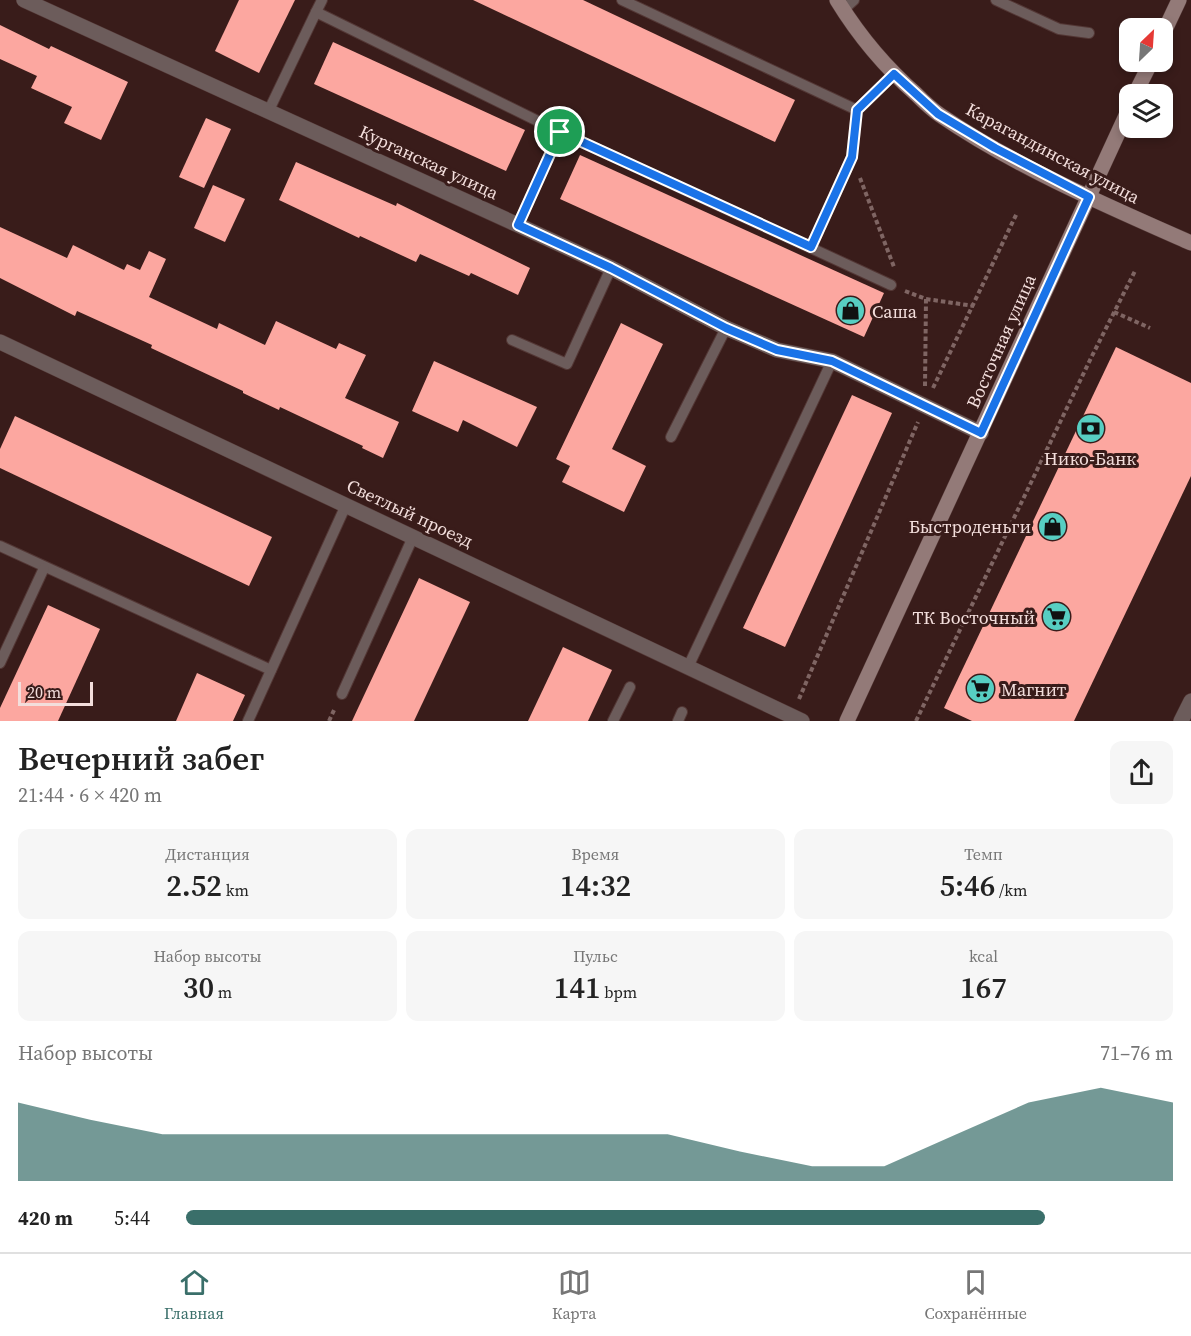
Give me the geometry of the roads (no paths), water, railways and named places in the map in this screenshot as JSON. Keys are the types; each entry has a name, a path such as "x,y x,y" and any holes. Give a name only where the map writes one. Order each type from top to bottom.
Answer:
{"main road":[{"path":"1170,18 1179,0"},
{"name":"Карагандинская улица","path":"845,3 863,39 894,74 938,114 995,148 1089,197 1191,243"},
{"name":"Восточная улица","path":"847,721 1119,131"}],"street":[{"name":"Курганская улица","path":"24,0 611,268 726,328 777,350 832,361 981,433"},
{"name":"Светлый проезд","path":"0,342 797,718"},
{"path":"1181,721 1191,701"}],"lane":[{"path":"269,110 322,0"},
{"path":"622,0 857,110"},
{"path":"996,0 1059,29 1089,33"},
{"path":"316,12 560,132 891,285"},
{"path":"811,247 852,157 857,110 894,74"},
{"path":"518,225 560,132"},
{"path":"512,340 567,364 611,268"},
{"path":"671,437 726,328"},
{"path":"688,667 832,361"},
{"path":"248,721 346,505"},
{"path":"342,694 413,537"},
{"path":"0,546 271,670"},
{"path":"0,663 44,568"},
{"path":"613,721 630,687"}],"place":[{"name":"Саша","path":"851,311"},
{"name":"Нико-Банк","path":"1090,429"},
{"name":"Быстроденьги","path":"1052,526"},
{"name":"ТК Восточный","path":"1056,617"},
{"name":"Магнит","path":"980,689"}]}
